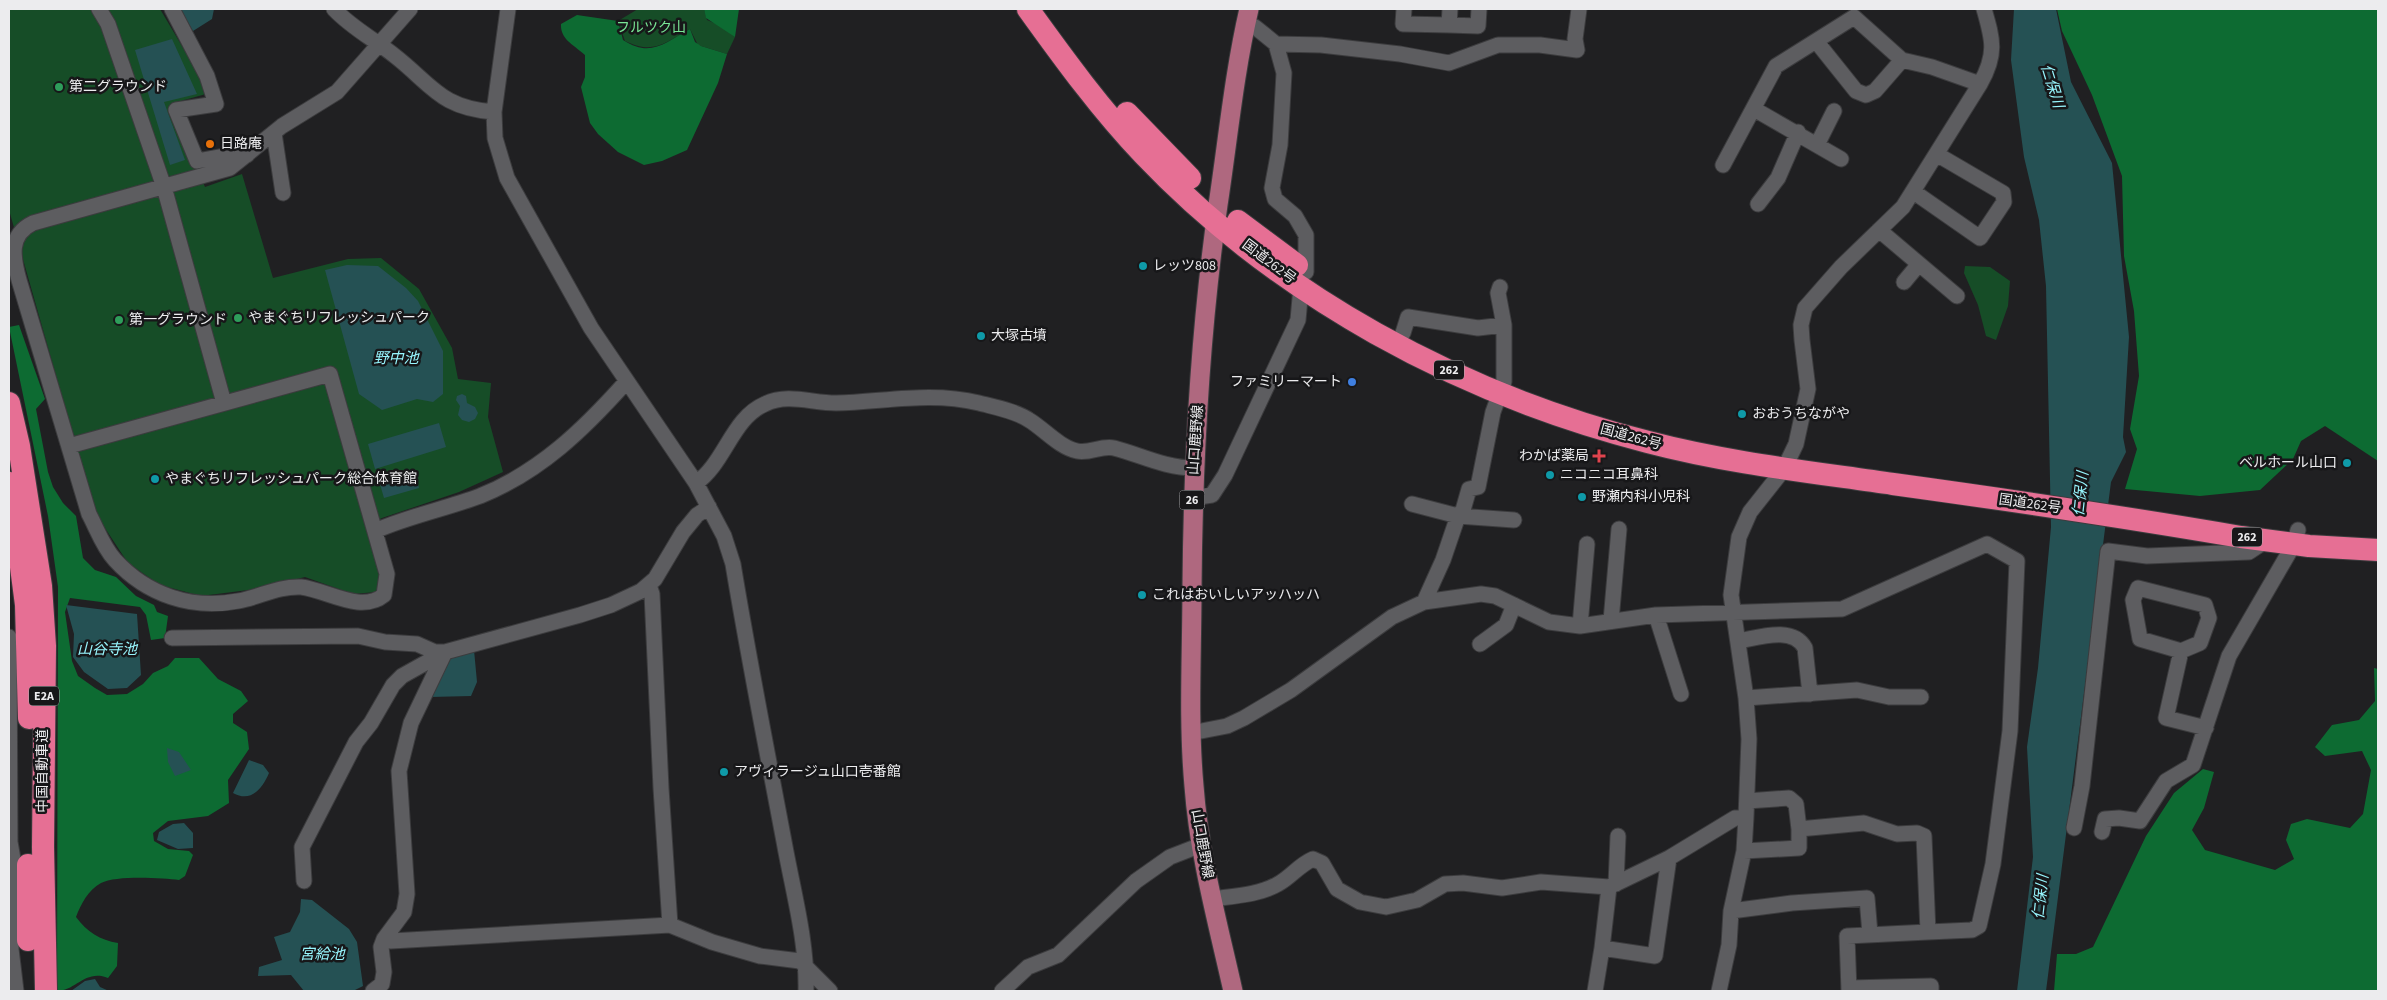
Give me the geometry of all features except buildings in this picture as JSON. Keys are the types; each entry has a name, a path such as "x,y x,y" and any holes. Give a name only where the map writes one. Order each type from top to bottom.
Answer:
{"highway":[{"name":"国道262号","path":"1028,9 1076,74 1145,156 1217,214 1304,280 1400,346 1502,388"},
{"name":"国道262号","path":"1044,9 1114,99 1217,214"},
{"name":"国道262号","path":"1304,280 1551,413 1650,443 2296,537 2352,550 2378,550"},
{"name":"中国自動車道","path":"9,403 22,464 41,586 44,646 43,856 46,991"},
{"name":"中国自動車道","path":"9,477 20,551 28,648 27,904 31,991"},
{"name":"国道262号","path":"2117,510 2267,540 2296,537 2378,536"}],"main road":[{"name":"山口鹿野線","path":"1233,991 1201,846 1194,786 1191,733 1192,498 1217,214 1236,68 1247,17"}],"street":[{"path":"99,9 108,24 164,187 224,403"},
{"path":"172,9 207,76 216,104 176,110 197,161 224,156 247,156"},
{"path":"334,9 350,25 395,56 439,96 481,111 494,112"},
{"path":"69,446 330,374 387,574 384,595 377,601 359,602 300,587 273,590 252,598 228,603 209,604 176,599 158,592 132,576 114,559 89,514 28,308 14,255 17,237 24,228 230,168 274,133 337,92 380,46 410,9"},
{"path":"508,9 494,112 495,138 502,164 514,192 591,328 710,507 724,536 733,564 764,741 794,886 807,965 806,991"},
{"path":"1404,9 1403,24 1478,26 1479,9"},
{"path":"1450,9 1450,25"},
{"path":"1276,44 1321,44 1400,54 1449,63 1498,45 1540,46 1577,50 1575,39 1579,9"},
{"path":"1719,991 1729,945 1731,911 1744,851 1747,801 1749,739 1746,698 1731,595 1742,526 1750,512 1788,463 1808,389 1801,325 1805,308 1821,288 1903,207 1938,155 1990,68 1993,43 1984,9"},
{"path":"1192,498 1212,495 1226,475 1298,320 1304,280 1306,234 1295,216 1275,199 1272,188 1280,146 1284,73 1276,44 1255,27 1247,17"},
{"path":"1723,165 1776,66 1854,17 1902,60 1932,67 1980,84"},
{"path":"1816,41 1856,91 1866,95 1875,91 1902,60"},
{"path":"1754,109 1798,132 1841,159"},
{"path":"1817,145 1834,111"},
{"path":"1758,204 1778,178 1798,132"},
{"path":"274,133 283,193"},
{"path":"1914,192 1980,238 2004,202 2004,193 1938,155"},
{"path":"1879,230 1957,296"},
{"path":"1904,282 1919,264"},
{"path":"1424,602 1443,560 1458,516 1463,510 1469,489 1478,486 1493,412 1502,388 1504,325 1498,293 1500,287"},
{"path":"1403,332 1408,317 1478,328 1504,325"},
{"path":"375,531 411,516 480,496 540,463 566,445 596,416 626,382"},
{"path":"696,484 718,462 750,414 763,404 789,398 819,403 920,396 957,399 979,403 1028,419 1076,451 1092,452 1101,448 1112,447 1159,464 1194,468"},
{"path":"1412,504 1458,516 1514,520"},
{"path":"304,881 302,847 356,742 371,723 393,685 402,676 445,652 610,605 649,585 655,579 683,532 697,515 710,507"},
{"path":"1611,621 1619,530"},
{"path":"2102,832 2105,819 2119,818 2140,821 2166,781 2193,765 2230,656 2296,537"},
{"path":"2074,828 2082,786 2108,551 2147,556 2249,552 2267,540"},
{"path":"1580,626 1587,544"},
{"path":"1191,733 1227,726 1244,718 1291,690 1392,617 1424,602 1481,594 1495,596 1549,622 1580,626 1656,615 1842,609 1987,544 2017,561 2010,731 1993,864 1979,926 1972,930 1847,936 1849,990 1931,986 1931,991"},
{"path":"649,585 652,594 660,788 670,926"},
{"path":"2138,588 2205,605 2209,618 2200,643 2181,651 2140,639 2133,600 2138,588"},
{"path":"1480,644 1506,625 1514,606"},
{"path":"1656,615 1681,694"},
{"path":"1738,641 1774,634 1793,636 1802,642 1805,648 1810,694"},
{"path":"172,638 358,636 385,642 417,644 435,652 445,652"},
{"path":"9,637 10,842 14,865 11,949 16,991"},
{"path":"2181,651 2166,718 2206,728"},
{"path":"373,991 382,984 384,972 380,951 384,939 404,912 407,894 399,770 406,737 445,652"},
{"path":"1746,698 1857,690 1889,697 1921,697"},
{"path":"1744,851 1800,848 1796,804 1789,798 1747,801"},
{"path":"1212,899 1263,891 1280,884 1302,864 1313,859 1322,863 1337,889 1360,902 1386,906 1417,900 1445,884 1463,883 1502,888 1550,882 1612,885 1669,858 1734,818 1746,817"},
{"path":"1799,829 1864,823 1897,834 1917,833 1924,836 1928,932"},
{"path":"1595,991 1618,836"},
{"path":"1002,991 1028,967 1058,955 1136,881 1170,857 1201,846"},
{"path":"1602,948 1655,956 1669,858"},
{"path":"1731,911 1792,903 1867,898 1870,934"},
{"path":"384,939 391,941 670,926 712,942 760,956 800,961 807,965 830,991"}],"green space":[{"name":"やまぐちリフレッシュパーク","path":"9,9 160,9 195,68 206,94 170,104 205,187 242,174 273,278 348,259 381,258 419,289 452,348 458,379 491,383 488,417 503,472 459,492 382,518 367,526 381,577 376,592 353,594 305,577 256,589 201,596 160,585 128,563 95,513 9,210"},
{"name":"フルツク山","path":"638,9 704,9 707,20 724,27 735,37 727,54 698,45 690,29 659,46 644,47 635,45 625,41 618,21"},
{"path":"704,9 739,9 735,37 706,18"},
{"path":"2057,9 2378,9 2378,461 2325,426 2301,441 2293,459 2260,490 2200,496 2125,489 2137,449 2130,429 2139,376 2134,311 2124,256 2122,176 2092,95 2062,31"},
{"path":"577,15 618,21 623,40 642,48 650,48 665,43 690,29 695,42 701,46 727,54 718,83 687,150 662,161 644,165 618,152 598,134 590,123 581,87 585,77 585,55 569,42 561,30 561,24"},
{"path":"1965,266 1990,267 2010,281 2008,306 1996,340 1986,336 1978,305 1964,273"},
{"path":"19,325 45,399 36,409 48,472 53,487 63,503 76,516 83,558 95,570 116,577 136,596 154,605 157,612 168,616 165,638 151,640 146,615 140,607 70,598 65,612 72,661 78,676 107,695 127,694 143,684 153,673 168,666 175,658 199,658 218,679 241,691 248,701 233,714 233,723 247,732 249,749 228,780 229,803 208,816 168,821 153,833 154,841 168,849 189,851 193,855 185,876 179,880 128,878 108,880 92,889 76,917 94,934 105,940 118,943 117,966 108,978 93,976 70,988 57,991 58,587 48,516 9,327"},
{"path":"2374,668 2378,669 2378,991 2054,991 2057,954 2076,954 2093,947 2146,836 2174,793 2203,769 2214,772 2204,808 2192,830 2205,850 2275,870 2294,859 2286,840 2291,824 2307,819 2350,828 2363,814 2371,770 2362,751 2325,756 2315,747 2332,725 2359,720 2375,701"}],"water":[{"path":"180,9 214,9 212,19 193,31"},
{"name":"仁保川","path":"2014,9 2056,9 2071,82 2112,163 2129,337 2123,437 2126,452 2111,482 2046,991 2017,991 2033,857 2027,747 2038,668 2051,527 2046,286 2039,220 2024,157 2011,60"},
{"path":"172,39 197,94 164,102 185,160 170,165 135,50"},
{"name":"野中池","path":"347,265 378,266 406,288 418,301 443,351 443,394 433,402 417,399 382,410 359,394 325,270"},
{"path":"462,394 466,396 467,403 475,407 478,413 475,419 469,422 462,420 458,415 460,406 456,400 457,396"},
{"path":"439,423 446,447 375,469 368,444"},
{"path":"414,470 419,488 384,498 379,481"},
{"name":"山谷寺池","path":"66,605 137,614 141,675 127,688 108,689 84,672 73,657 74,634"},
{"path":"474,650 477,682 471,696 430,697 447,659"},
{"path":"167,748 179,752 191,770 175,776 168,762"},
{"path":"249,760 263,765 269,773 255,793 239,796 233,793"},
{"path":"184,823 193,833 193,848 178,849 157,840 159,832 173,824"},
{"name":"宮給池","path":"301,899 312,900 349,929 357,942 363,986 353,991 304,991 291,975 258,976 259,967 282,960 274,937 290,932 300,912"},
{"path":"95,979 100,987 109,991 71,991 85,981"}],"place":[{"name":"第二グラウンド","path":"59,87"},
{"name":"日路庵","path":"210,144"},
{"name":"レッツ808","path":"1143,266"},
{"name":"やまぐちリフレッシュパーク","path":"238,318"},
{"name":"第一グラウンド","path":"119,320"},
{"name":"大塚古墳","path":"981,336"},
{"name":"ファミリーマート","path":"1352,382"},
{"name":"おおうちながや","path":"1742,414"},
{"name":"わかば薬局","path":"1599,456"},
{"name":"ベルホール山口","path":"2347,463"},
{"name":"ニコニコ耳鼻科","path":"1550,475"},
{"name":"やまぐちリフレッシュパーク総合体育館","path":"155,479"},
{"name":"野瀬内科小児科","path":"1582,497"},
{"name":"これはおいしいアッハッハ","path":"1142,595"},
{"name":"アヴィラージュ山口壱番館","path":"724,772"}]}
